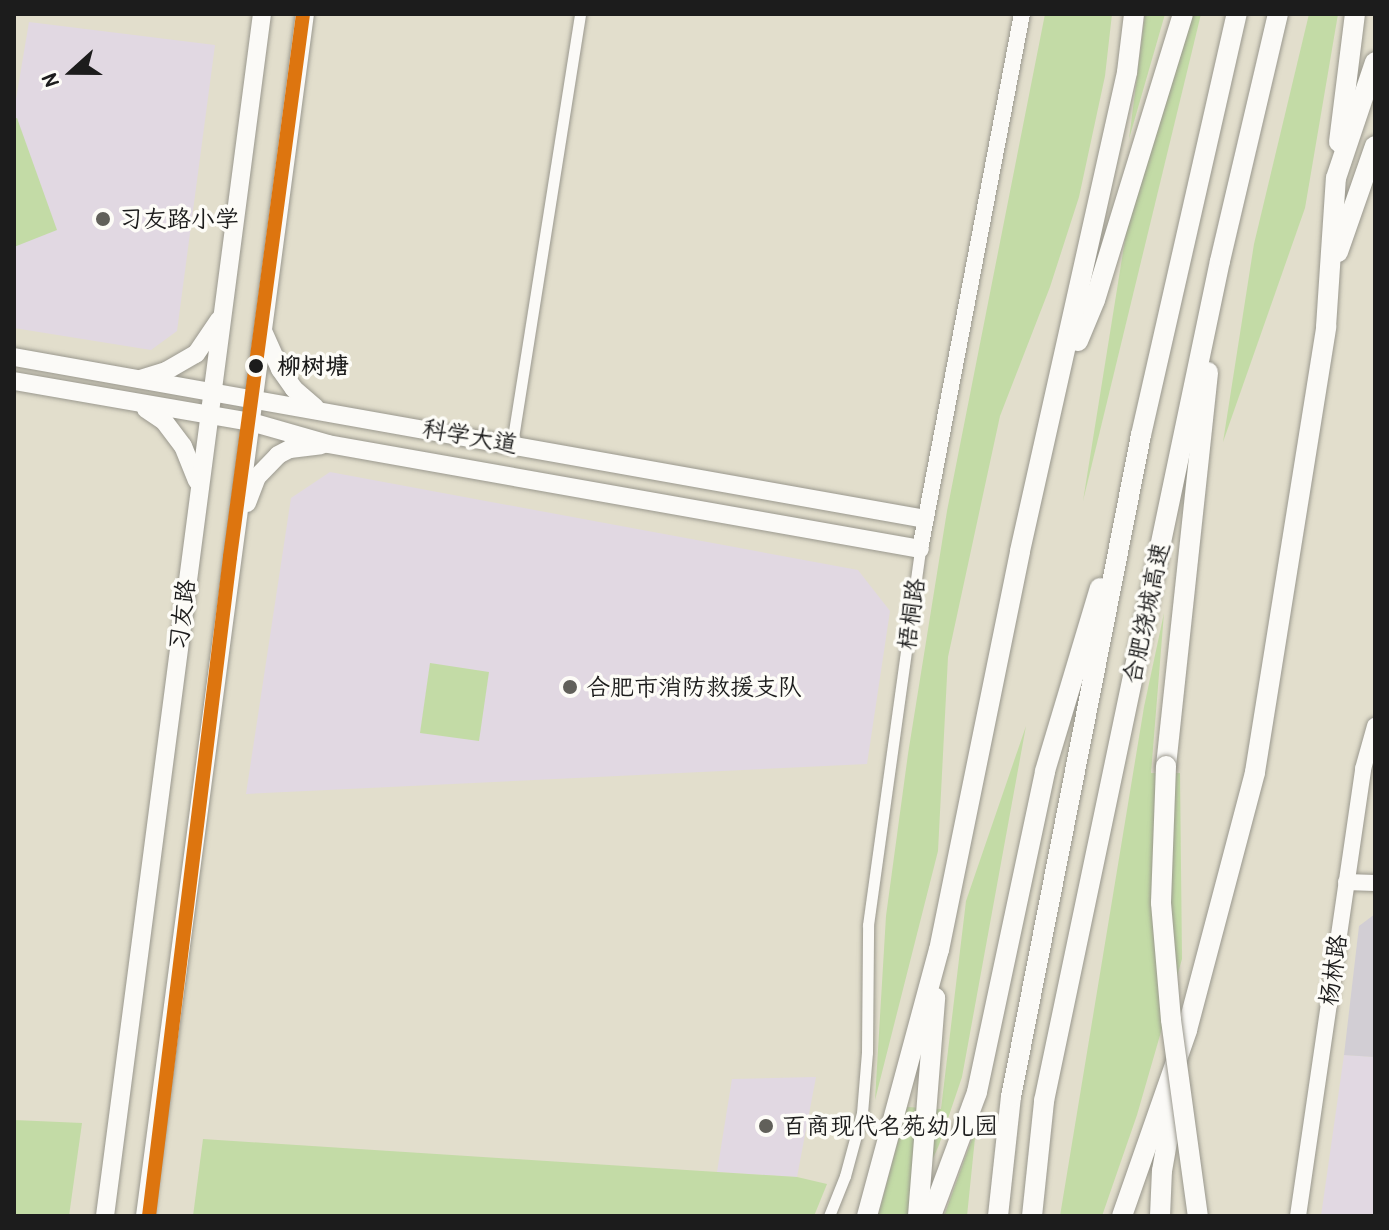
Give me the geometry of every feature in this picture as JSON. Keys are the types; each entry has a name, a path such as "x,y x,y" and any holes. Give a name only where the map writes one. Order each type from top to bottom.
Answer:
{"highway":[{"path":"867,1216 939,950 1020,551 1127,72 1134,14"},
{"path":"1057,392 1095,300 1183,14"},
{"name":"合肥绕城高速","path":"998,1216 1011,1097 1134,474 1237,14"},
{"name":"合肥绕城高速","path":"1032,1216 1044,1101 1220,261 1278,14"},
{"path":"1122,1216 1187,1030 1255,772 1326,327 1336,178 1355,14"},
{"path":"1336,178 1375,62"},
{"path":"1328,278 1375,146"},
{"path":"1198,1216 1171,1020 1161,903 1166,766 1220,261"},
{"path":"931,1216 977,1092 1045,771 1134,474"},
{"path":"918,1216 939,950"},
{"path":"1160,1216 1162,1171 1187,1030"}],"main road":[{"name":"习友路","path":"105,1216 207,416 262,14"},
{"name":"习友路","path":"145,1216 305,14"},
{"path":"136,381 166,371 196,354 220,318"},
{"path":"263,331 280,369 294,389 318,408"},
{"name":"科学大道","path":"14,357 136,381 318,408 925,519"},
{"name":"科学大道","path":"14,381 251,422 328,444 920,549"},
{"path":"136,403 164,421 183,446 199,484"},
{"path":"237,528 257,477 278,455 290,449 328,444"}],"street":[{"path":"512,444 580,14"},
{"name":"梧桐路","path":"829,1216 845,1176 862,1113 867,1052 868,925 920,549 1022,14"},
{"name":"杨林路","path":"1298,1216 1363,769 1375,726"},
{"path":"1346,882 1375,883"}],"shaded area":[{"name":"习友路小学","path":"29,22 215,45 177,331 151,350 14,328 14,111"},
{"name":"合肥市消防救援支队","path":"330,472 858,570 890,611 867,764 246,794 291,498"},
{"path":"1375,914 1375,1057 1344,1055 1359,926"},
{"path":"1344,1055 1375,1057 1375,1216 1321,1216"},
{"name":"百商现代名苑幼儿园","path":"816,1077 797,1177 717,1172 732,1079"}],"green space":[{"path":"1045,14 1112,14 1105,76 1079,197 1050,287 1000,416 948,657 938,851 875,1100 886,916 908,754 947,511"},
{"path":"1145,14 1165,14 1129,139"},
{"path":"1191,14 1201,14 1083,501 1127,227"},
{"path":"1309,14 1338,14 1305,208 1223,442 1254,244"},
{"path":"17,118 57,230 14,247 14,119"},
{"path":"1164,613 1151,773 1180,773 1182,959 1137,1115 1102,1216 1060,1216 1144,707"},
{"path":"430,663 489,672 479,741 420,733"},
{"path":"1026,726 962,1077 939,1145 907,1216 878,1216 907,1107 941,1109 966,901"},
{"path":"14,1120 82,1123 69,1216 14,1216"},
{"path":"976,1128 967,1216 944,1216"},
{"path":"203,1139 797,1177 827,1184 814,1216 193,1216"}],"transit line":[{"path":"149,1216 230,557 303,14"}],"place":[{"name":"习友路小学","path":"103,219"},
{"name":"柳树塘","path":"256,366"},
{"name":"合肥市消防救援支队","path":"570,687"},
{"name":"百商现代名苑幼儿园","path":"766,1126"}]}
